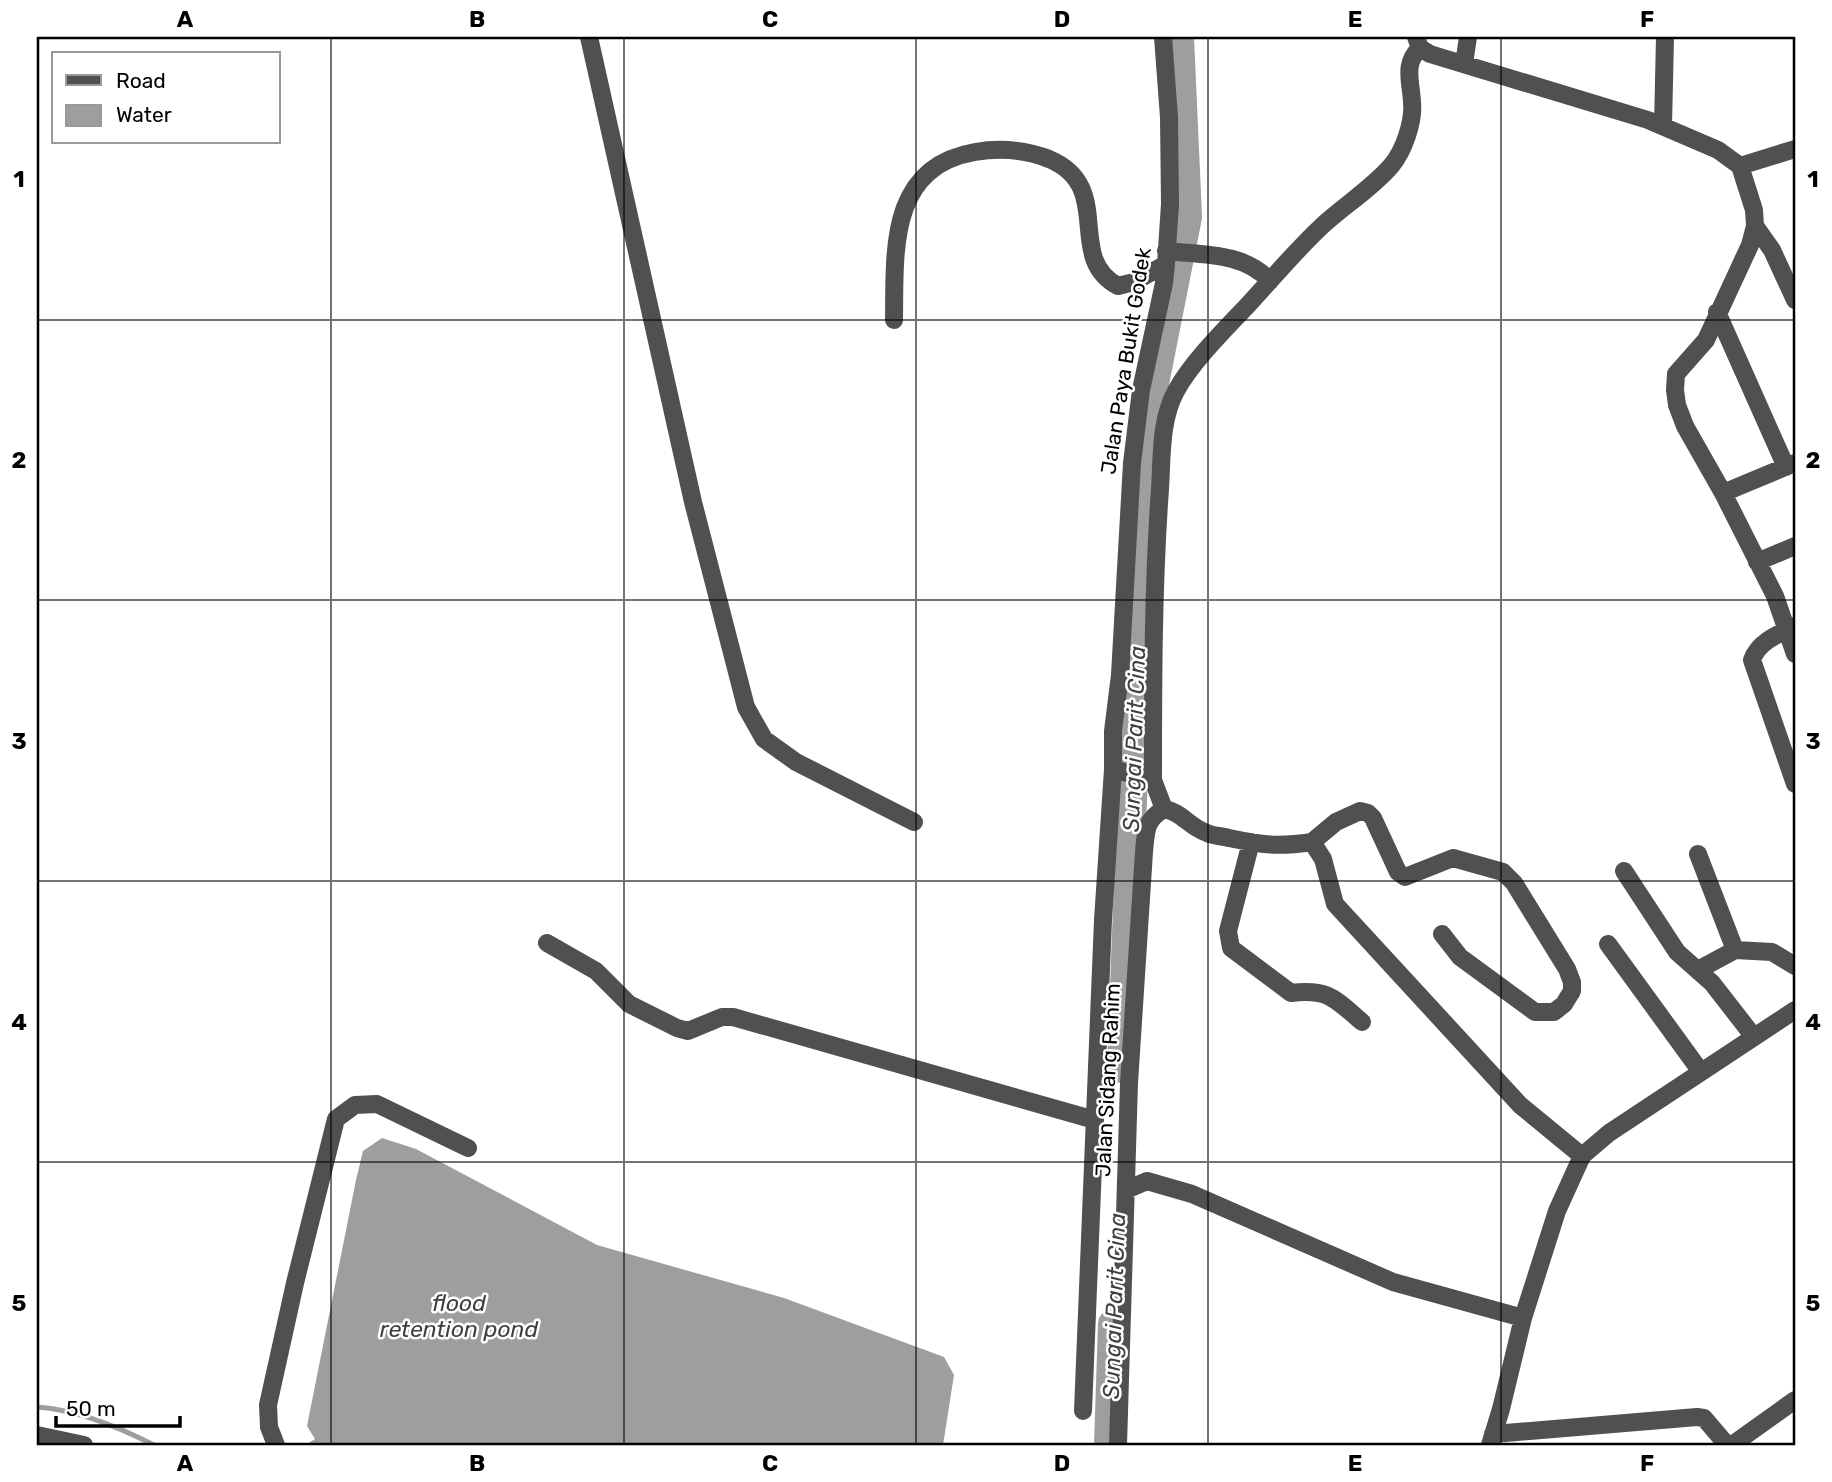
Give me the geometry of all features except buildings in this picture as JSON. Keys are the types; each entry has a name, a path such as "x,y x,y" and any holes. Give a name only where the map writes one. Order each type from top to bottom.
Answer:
{"street":[{"path":"589,37 693,502 746,707 764,739 796,762 914,822"},
{"name":"Jalan Paya Bukit Godek","path":"1083,1411 1103,920 1115,770 1113,731 1120,674 1132,463 1141,390 1169,256 1169,117 1163,37"},
{"path":"1464,64 1468,37"},
{"path":"1663,127 1665,37"},
{"path":"1157,793 1154,575 1164,426 1175,391 1264,276 1394,163 1412,116 1408,74 1418,42 1430,54 1663,127 1718,150 1740,166 1754,210 1755,226 1750,245 1706,340 1676,374 1675,390 1685,426 1791,628 1795,654"},
{"path":"1740,166 1795,149"},
{"path":"894,320 895,259 900,222 908,197 921,178 940,164 964,154 988,150 1018,151 1049,159 1070,172 1085,192 1092,252 1098,270 1107,280 1118,286 1134,282 1169,256 1194,253 1216,254 1264,276"},
{"path":"1755,226 1772,250 1795,300"},
{"path":"1717,312 1791,465 1723,494"},
{"path":"1758,562 1795,546"},
{"path":"1791,628 1763,643 1755,650 1752,660 1795,784"},
{"path":"1115,770 1157,793 1188,823 1208,834 1282,846 1312,842 1336,822 1360,811 1373,818 1398,872 1405,877 1453,858 1503,872 1514,883 1567,969 1572,991 1564,1004 1554,1012 1535,1012 1460,957 1442,934"},
{"name":"Jalan Sidang Rahim","path":"1118,1445 1129,1083 1146,831 1153,816 1157,793"},
{"path":"1251,842 1228,931 1231,948 1291,993 1310,991 1330,995 1362,1022"},
{"path":"1312,842 1322,859 1335,904 1520,1105 1582,1156"},
{"path":"1698,854 1735,950"},
{"path":"1624,871 1677,952 1712,983 1754,1037"},
{"path":"547,943 596,971 629,1004 677,1028 688,1031 722,1017 740,1019 1095,1121"},
{"path":"1608,944 1701,1072"},
{"path":"1698,970 1735,950 1772,952 1795,966"},
{"path":"1795,1010 1609,1133 1582,1156 1556,1212 1523,1318 1492,1440 1550,1431 1697,1417 1704,1418 1729,1445 1795,1400"},
{"path":"276,1445 269,1427 268,1405 336,1119 355,1105 377,1104 468,1148"},
{"path":"1126,1190 1147,1181 1192,1194 1393,1282 1523,1318"},
{"path":"1550,1431 1561,1445"},
{"path":"37,1435 84,1445"}],"water":[{"name":"flood retention pond","path":"382,1138 416,1149 597,1245 784,1298 944,1357 954,1375 943,1445 305,1445 315,1439 307,1426 363,1151"}],"waterway":[{"name":"Sungai Parit Cina","path":"1122,1068 1146,424 1187,217 1179,37"},
{"name":"Sungai Parit Cina","path":"1109,1445 1113,1324"},
{"path":"37,1407 97,1420 154,1445"}]}
